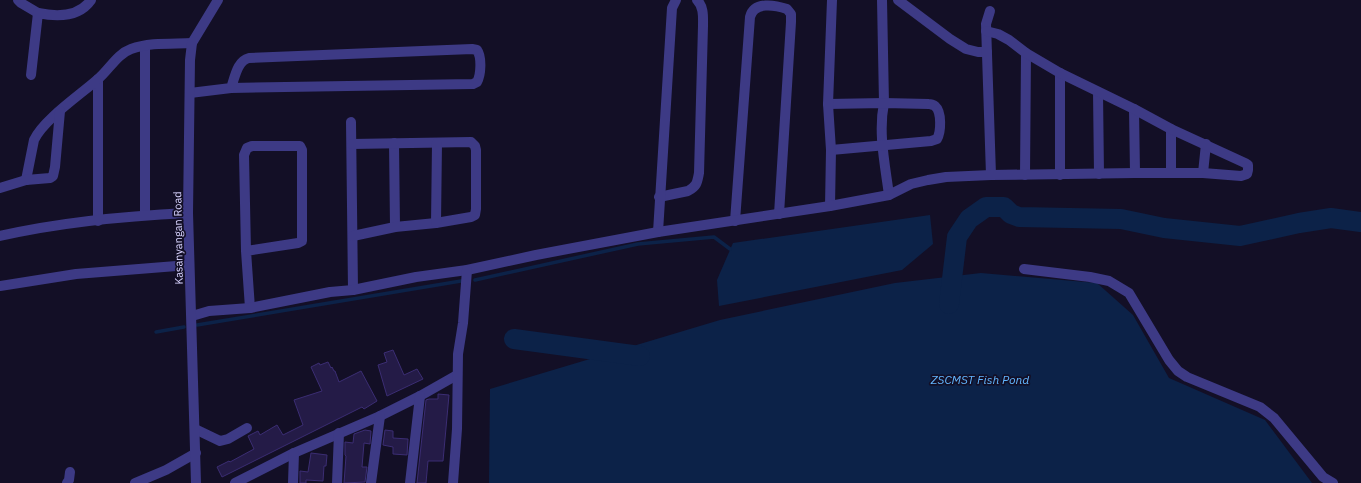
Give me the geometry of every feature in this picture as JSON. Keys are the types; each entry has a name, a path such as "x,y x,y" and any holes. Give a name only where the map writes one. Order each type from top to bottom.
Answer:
{"street":[{"path":"18,0 38,13 53,16 73,13 89,3 91,0"},
{"name":"Kasanyangan Road","path":"196,483 188,214 192,43 218,0"},
{"path":"658,232 672,8 676,0"},
{"path":"659,197 691,190 696,185 699,173 703,26 701,4 697,0"},
{"path":"830,206 831,150 828,104 832,0"},
{"path":"882,0 884,102 881,118 882,144 889,195"},
{"path":"898,0 950,39 966,49 978,52 987,52"},
{"path":"735,221 750,17 751,11 756,7 769,5 788,9 791,14 779,214"},
{"path":"990,10 987,19 986,31 991,175"},
{"path":"31,75 38,13"},
{"path":"192,316 209,311 250,308 330,292 353,290 416,276 467,270 536,255 658,232 830,206 889,195 911,184 946,177 1135,173 1203,173 1244,176 1247,174 1248,165 1245,163 1171,129 1060,73 1026,53 1009,40 998,34 986,31"},
{"path":"26,180 34,140 37,134 60,110 98,79 124,52 132,48 145,46 192,43"},
{"path":"145,46 145,215"},
{"path":"190,92 231,88 473,84 477,82 480,77 480,53 477,50 472,49 249,58 244,59 240,63 231,88"},
{"path":"1025,176 1026,53"},
{"path":"1060,73 1060,175"},
{"path":"98,79 98,221"},
{"path":"1098,92 1099,174"},
{"path":"828,104 884,102 929,104 938,110 940,124 937,139 931,141 882,144 831,150"},
{"path":"1134,109 1135,173"},
{"path":"0,188 26,180 50,178 53,176 56,167 60,110"},
{"path":"351,122 353,290"},
{"path":"1171,129 1171,174"},
{"path":"352,144 471,142 475,146 476,150 475,215 471,217 395,228 353,236"},
{"path":"394,143 395,228"},
{"path":"436,223 437,143"},
{"path":"1203,173 1206,144"},
{"path":"246,251 298,243 302,241 302,150 300,146 252,146 247,148 244,156 246,251 250,308"},
{"path":"0,236 32,229 145,215 188,214"},
{"path":"0,286 76,274 189,265"},
{"path":"1024,269 1090,277 1109,281 1129,293 1169,360 1178,371 1260,407 1274,418 1323,480 1333,483"},
{"path":"453,483 457,429 458,354 463,323 467,270"},
{"path":"235,483 294,453 380,416 457,375"},
{"path":"410,483 420,396"},
{"path":"371,483 380,416"},
{"path":"195,428 220,441 228,439 247,428"},
{"path":"337,483 339,433"},
{"path":"135,483 166,470 196,453"},
{"path":"293,483 294,453"},
{"path":"67,483 70,472"}],"water":[{"path":"930,215 933,244 902,270 719,306 717,280 733,243"},
{"name":"ZSCMST Fish Pond","path":"981,273 1097,283 1133,315 1169,378 1265,420 1312,483 489,483 490,389 720,320 895,283"}],"building":[{"path":"393,350 404,375 417,369 423,379 387,396 378,365 387,362 384,353"},
{"path":"328,362 331,368 332,367 335,371 339,382 361,371 377,401 364,409 362,407 222,477 217,467 254,449 248,436 258,431 260,435 277,425 283,435 303,425 294,400 322,391 311,367 319,363 320,365"},
{"path":"438,394 449,395 443,461 428,461 426,483 417,483 426,400 438,399"},
{"path":"365,430 371,431 370,444 364,443 362,467 367,467 365,482 344,483 346,456 345,442 353,443 354,434"},
{"path":"385,430 393,431 393,438 408,439 407,455 393,454 393,447 383,445"},
{"path":"311,453 327,455 326,466 324,466 323,481 306,480 306,483 300,483 300,471 308,472"}],"waterway":[{"path":"949,304 957,237 969,219 986,207 1004,207 1011,214 1019,217 1121,219 1164,228 1240,236 1299,223 1331,218 1361,222"},
{"path":"475,280 638,244 714,237 730,249"},
{"path":"197,325 461,281"},
{"path":"156,332 184,327"},
{"path":"514,339 640,356"}]}
